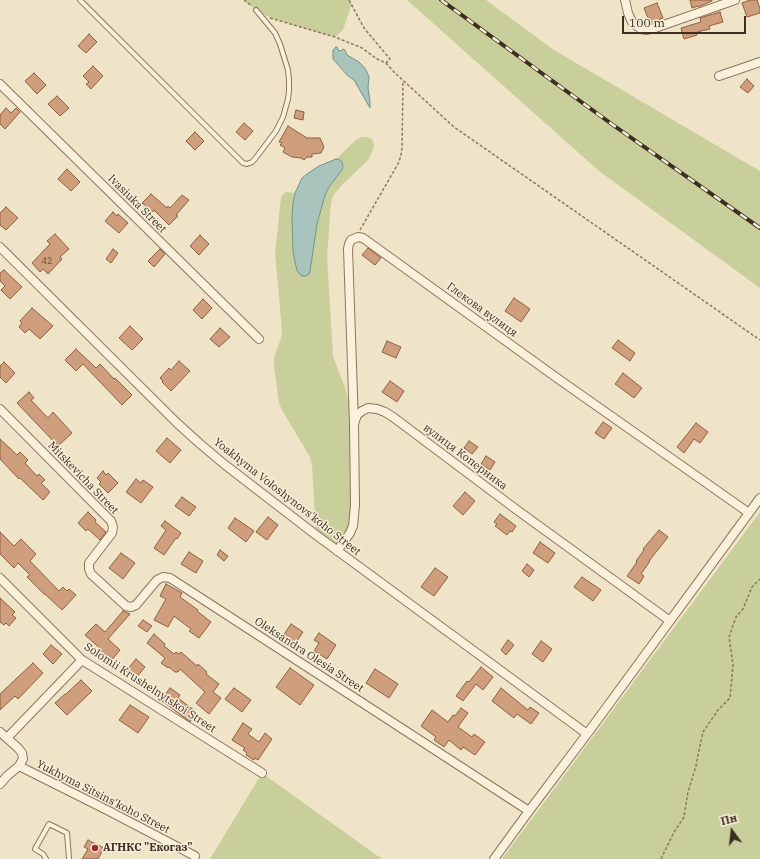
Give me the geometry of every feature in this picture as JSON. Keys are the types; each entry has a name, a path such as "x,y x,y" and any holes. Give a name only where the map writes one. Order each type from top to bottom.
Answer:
{"street":[{"path":"624,0 632,22 641,29 647,30 735,0"},
{"path":"719,76 760,62"},
{"name":"Ivasiuka Street","path":"0,84 259,339"},
{"path":"337,551 350,533 353,526 355,505 354,424 348,249 351,240 354,238"},
{"name":"Глекова вулиця","path":"354,238 362,238 749,513"},
{"name":"Yoakhyma Voloshynovs'koho Street","path":"0,247 177,423 224,464 337,551 587,734"},
{"name":"вулиця Коперника","path":"354,424 358,415 365,410 372,408 385,412 670,621"},
{"name":"Mitskevicha Street","path":"0,410 111,521 113,527 112,533 90,563 89,569"},
{"path":"494,859 760,498"},
{"name":"Oleksandra Olesia Street","path":"89,569 91,574 102,585 126,606 131,607 136,605 157,580 163,577 170,578 529,811"},
{"name":"Solomii Krushelnytskoi Street","path":"0,578 82,660 262,773"},
{"path":"7,738 82,660"},
{"name":"Yukhyma Sitsins'koho Street","path":"0,732 22,753 23,759 19,766 195,856"},
{"path":"0,784 19,766"}],"lane":[{"path":"80,0 243,163 247,164 256,159 276,131 283,117 289,91 288,70 280,44 275,33 256,10"},
{"path":"46,859 43,854 35,849 49,824 66,833 69,859"}],"path":[{"path":"244,0 256,10 271,18 335,37 362,48 377,59 386,63 394,73 454,127 760,340"},
{"path":"350,0 364,28 390,59 386,63"},
{"path":"354,238 399,162 402,148 403,81"},
{"path":"661,859 674,832 684,816 688,792 696,766 703,732 718,710 730,698 732,665 729,637 736,617 743,608 752,587 760,579"}],"green space":[{"path":"244,0 349,0 352,3 343,30 335,37 271,18 256,10"},
{"path":"407,0 486,0 554,50 760,171 760,288 599,171"},
{"path":"362,137 372,139 374,145 373,150 368,160 341,186 332,199 327,256 333,356 345,387 354,424 353,526 337,551 316,535 312,465 310,457 279,403 274,358 282,331 275,253 281,197 287,192 295,193 293,203 292,232 293,252 297,272 317,224 325,195 342,170 343,166 340,160 336,159 356,140"},
{"path":"760,512 760,859 502,859"},
{"path":"262,773 382,859 210,859"}],"water":[{"path":"336,47 341,51 343,49 345,50 347,55 359,62 367,72 369,77 368,88 370,108 354,80 348,76 333,59 333,50"},
{"path":"336,159 342,162 342,170 325,195 317,224 310,271 306,276 302,276 297,271 293,252 292,217 295,193 302,178 319,166"}],"building":[{"path":"690,0 712,0 712,1 692,8"},
{"path":"750,0 757,0 760,13 747,17 742,3"},
{"path":"657,3 663,18 650,23 644,8"},
{"path":"720,12 723,22 709,26 710,29 697,32 697,35 684,39 681,28 701,22 700,18"},
{"path":"89,34 97,42 86,53 78,46"},
{"path":"93,66 103,76 91,89 86,84 89,82 83,76"},
{"path":"34,73 46,85 37,94 25,81"},
{"path":"747,79 754,86 748,93 740,87"},
{"path":"57,96 69,108 60,116 48,104"},
{"path":"6,108 11,113 16,108 20,112 5,129 0,124 0,115"},
{"path":"296,110 304,112 303,120 294,118"},
{"path":"244,123 253,131 245,140 236,132"},
{"path":"288,126 307,138 320,138 324,147 321,153 312,154 312,157 307,157 304,160 301,158 292,157 283,152 285,148 280,145 282,143 279,142"},
{"path":"195,132 204,141 195,150 186,141"},
{"path":"67,169 80,182 71,191 58,179"},
{"path":"151,194 167,208 168,206 170,208 182,195 189,200 176,215 178,216 169,225 154,210 153,212 142,203"},
{"path":"6,207 18,218 6,230 0,225 0,213"},
{"path":"113,212 117,216 118,214 128,223 119,233 105,221"},
{"path":"55,234 69,249 60,257 62,259 48,274 43,269 40,272 32,263 50,244 47,241"},
{"path":"200,235 209,244 199,255 190,246"},
{"path":"368,248 381,258 375,265 362,255"},
{"path":"113,249 118,253 111,263 106,259"},
{"path":"160,249 165,254 154,267 148,261"},
{"path":"4,270 22,287 10,299 1,290 5,286 0,281 0,273"},
{"path":"514,298 530,309 521,322 505,311"},
{"path":"203,299 212,308 202,319 193,310"},
{"path":"32,308 53,326 40,339 29,329 25,333 19,327 22,323 20,321"},
{"path":"130,326 143,339 132,350 119,338"},
{"path":"220,328 230,337 219,347 210,339"},
{"path":"618,340 635,353 630,361 612,348"},
{"path":"387,341 401,347 396,358 382,352"},
{"path":"76,349 96,368 100,364 132,395 122,405 83,364 76,371 65,360"},
{"path":"179,361 190,371 171,391 160,378 169,368 171,370"},
{"path":"4,362 15,373 6,383 0,377 0,366"},
{"path":"623,373 642,388 634,398 615,384"},
{"path":"390,381 404,391 397,402 382,392"},
{"path":"29,392 34,398 31,400 48,418 53,412 72,433 58,446 17,403"},
{"path":"603,422 612,428 604,439 595,433"},
{"path":"696,423 708,432 700,443 694,439 684,453 677,447"},
{"path":"167,438 181,450 170,463 156,451"},
{"path":"0,439 17,455 20,452 28,460 25,463 37,476 39,474 45,480 41,483 50,492 43,500 20,478 19,479 0,459"},
{"path":"469,441 478,447 472,454 464,448"},
{"path":"486,456 495,462 490,470 481,464"},
{"path":"103,471 106,475 108,473 118,483 108,493 99,484 101,482 97,478"},
{"path":"136,479 141,483 143,480 153,487 141,503 126,492"},
{"path":"465,492 475,501 463,515 453,506"},
{"path":"182,497 196,507 189,516 175,506"},
{"path":"88,512 96,520 95,522 106,532 100,540 88,529 86,531 78,523"},
{"path":"500,514 516,526 512,532 510,531 507,535 495,526 497,524 494,522"},
{"path":"268,517 278,525 267,540 256,532"},
{"path":"235,518 254,531 246,542 228,528"},
{"path":"165,521 181,533 164,555 154,548 166,530 161,526"},
{"path":"659,530 668,537 649,561 641,574 644,576 639,584 627,576 637,562 636,561 644,550 643,549"},
{"path":"0,532 14,546 21,539 36,554 30,561 59,591 63,587 67,591 69,589 76,595 62,610 27,577 30,575 18,563 14,568 0,554"},
{"path":"540,542 555,553 548,563 533,553"},
{"path":"220,550 228,556 224,561 217,555"},
{"path":"189,552 203,561 196,573 181,564"},
{"path":"121,553 135,563 123,579 109,568"},
{"path":"527,564 534,570 529,577 522,571"},
{"path":"435,568 448,577 434,596 421,587"},
{"path":"582,577 601,590 593,601 574,587"},
{"path":"166,584 182,593 180,597 211,622 199,638 189,631 191,629 174,616 168,627 154,620 166,599 160,596"},
{"path":"0,598 15,612 12,615 16,618 9,626 6,623 4,625 0,622"},
{"path":"123,611 130,614 108,639 120,650 110,662 99,653 102,650 85,635 96,624 105,632"},
{"path":"143,620 152,626 147,632 138,626"},
{"path":"291,624 303,632 295,644 283,636"},
{"path":"319,633 336,645 327,659 314,651 319,643 314,640"},
{"path":"154,634 165,644 164,646 174,654 176,652 179,654 181,652 197,666 198,664 207,672 206,674 219,684 213,692 221,698 209,714 196,703 205,692 180,669 178,672 175,672 161,663 165,658 147,643"},
{"path":"508,640 514,645 506,655 501,650"},
{"path":"541,641 552,649 543,662 532,654"},
{"path":"51,645 62,654 53,664 43,654"},
{"path":"136,659 145,667 136,678 126,671"},
{"path":"33,663 43,673 18,699 15,696 0,710 0,694"},
{"path":"481,667 493,677 483,690 476,684 463,701 456,696 467,681 469,682"},
{"path":"290,668 314,685 300,705 276,687"},
{"path":"375,669 398,684 389,698 366,683"},
{"path":"81,680 92,691 67,715 55,703"},
{"path":"170,688 180,695 178,698 195,711 190,722 161,700"},
{"path":"234,688 251,700 242,712 225,699"},
{"path":"501,688 528,710 530,707 539,713 531,724 517,714 514,718 492,701"},
{"path":"130,705 149,717 138,733 119,720"},
{"path":"461,708 468,713 458,727 472,737 474,734 485,742 475,755 463,747 461,750 449,740 444,747 434,740 436,737 421,726 432,710 448,722"},
{"path":"243,723 252,729 248,734 259,742 265,733 272,739 258,760 255,758 254,760 246,755 247,753 243,750 245,748 232,740"},
{"path":"88,840 104,848 98,859 82,859 88,849 84,847"}],"railway":[{"path":"441,0 613,125 760,228"}],"place":[{"name":"АГНКС \"Екогаз\"","path":"95,848"}]}
